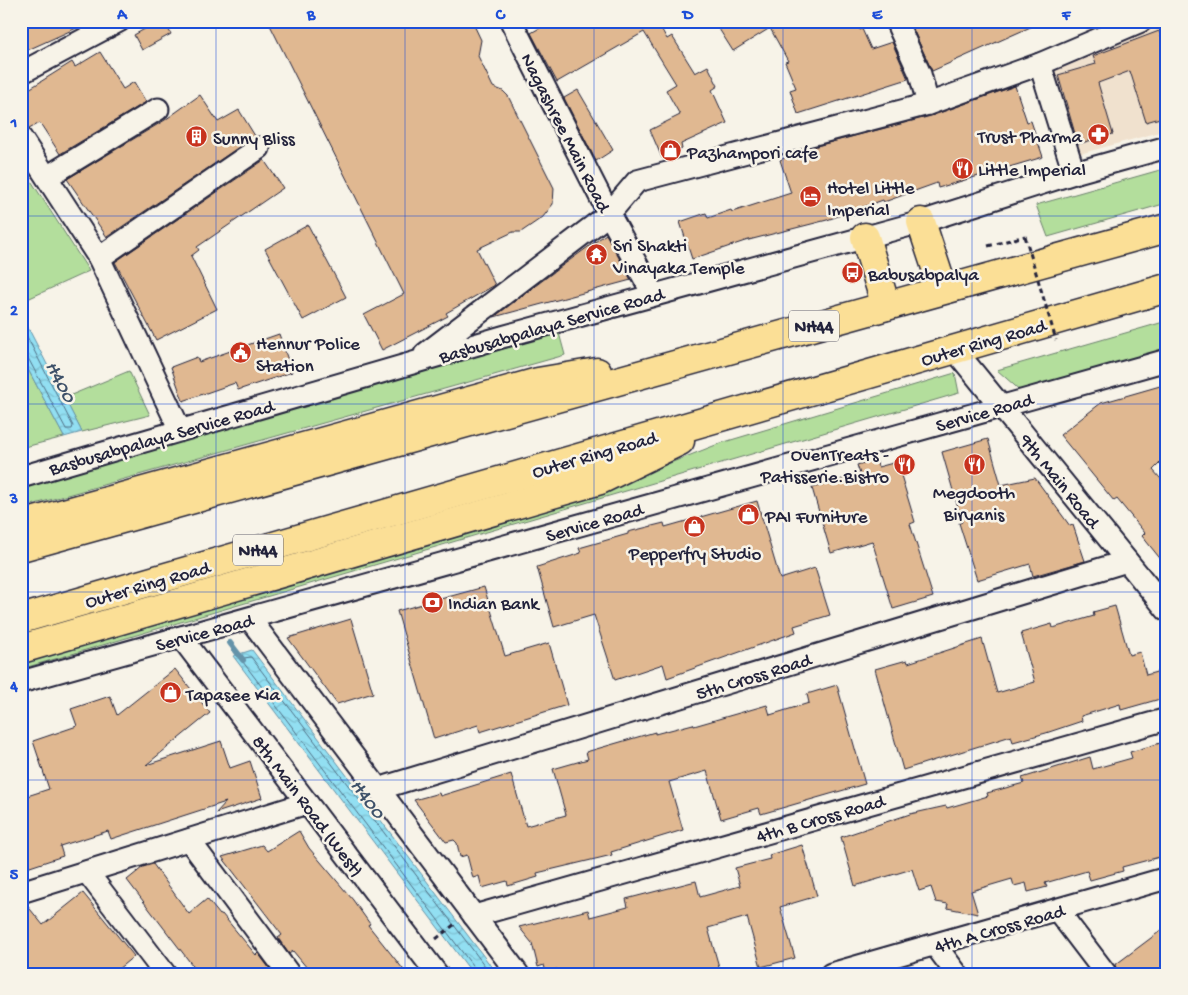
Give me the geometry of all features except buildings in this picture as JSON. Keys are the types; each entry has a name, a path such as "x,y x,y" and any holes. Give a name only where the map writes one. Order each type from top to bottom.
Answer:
{"highway":[{"path":"921,222 943,289"},
{"name":"NH44","path":"21,547 1167,228"},
{"path":"865,237 886,306"},
{"name":"Outer Ring Road","path":"29,617 1167,288"},
{"path":"21,525 538,382 738,348"},
{"path":"21,649 600,480 749,408"}],"street":[{"path":"21,73 119,21"},
{"name":"Nagashree Main Road","path":"511,21 609,214 653,294"},
{"path":"896,21 920,74 928,104"},
{"path":"415,362 609,214 637,181 928,104 1040,64 1141,21"},
{"path":"1040,64 1074,173"},
{"path":"47,177 158,109"},
{"path":"21,138 99,258 180,430"},
{"name":"Basbusabpalaya Service Road","path":"21,477 653,294 921,222 1074,173 1167,147"},
{"path":"99,258 259,148"},
{"name":"9th Main Road","path":"955,350 1167,610"},
{"name":"Service Road","path":"21,682 250,619 1001,405 1165,364"},
{"name":"5th Cross Road","path":"378,789 1127,561"},
{"path":"250,619 378,789 466,919 518,974"},
{"name":"8th Main Road (West)","path":"181,637 437,974"},
{"name":"4th B Cross Road","path":"466,919 1167,719"},
{"path":"21,892 307,803"},
{"path":"189,840 289,974"},
{"path":"87,872 165,974"},
{"name":"4th A Cross Road","path":"831,974 1058,911 1167,878"},
{"path":"1058,911 1106,974"},
{"path":"935,945 956,974"}],"path":[{"path":"988,246 1025,236 1056,340"},
{"path":"438,937 466,919"}],"shaded area":[{"path":"1155,21 1167,21 1167,130 1076,155 1050,67"}],"green space":[{"path":"21,165 89,271 21,302"},
{"path":"1167,168 1167,203 1048,237 1036,205"},
{"path":"1167,321 1167,352 1023,393 997,370"},
{"path":"559,333 565,355 21,508 21,486"},
{"path":"21,356 64,437 21,448"},
{"path":"129,371 150,415 82,432 64,398"},
{"path":"955,373 959,393 21,669 21,655 632,478 721,443"}],"water":[{"path":"21,314 82,432 64,437 21,356"},
{"path":"252,650 497,974 473,974 233,656"}],"waterway":[{"name":"H400","path":"230,643 243,660"}],"place":[{"name":"Trust Pharma","path":"1098,135"},
{"name":"Sunny Bliss","path":"197,137"},
{"name":"Pazhampori cafe","path":"671,151"},
{"name":"Little Imperial","path":"962,168"},
{"name":"Hotel Little Imperial","path":"811,197"},
{"name":"Sri Shakti Vinayaka Temple","path":"597,255"},
{"name":"Babusabpalya","path":"852,273"},
{"name":"Hennur Police Station","path":"240,353"},
{"name":"OvenTreats - Patisserie.Bistro","path":"905,464"},
{"name":"Megdooth Biryanis","path":"974,465"},
{"name":"PAI Furniture","path":"749,515"},
{"name":"Pepperfry Studio","path":"695,526"},
{"name":"Indian Bank","path":"432,602"},
{"name":"Tapasee Kia","path":"170,693"}]}
